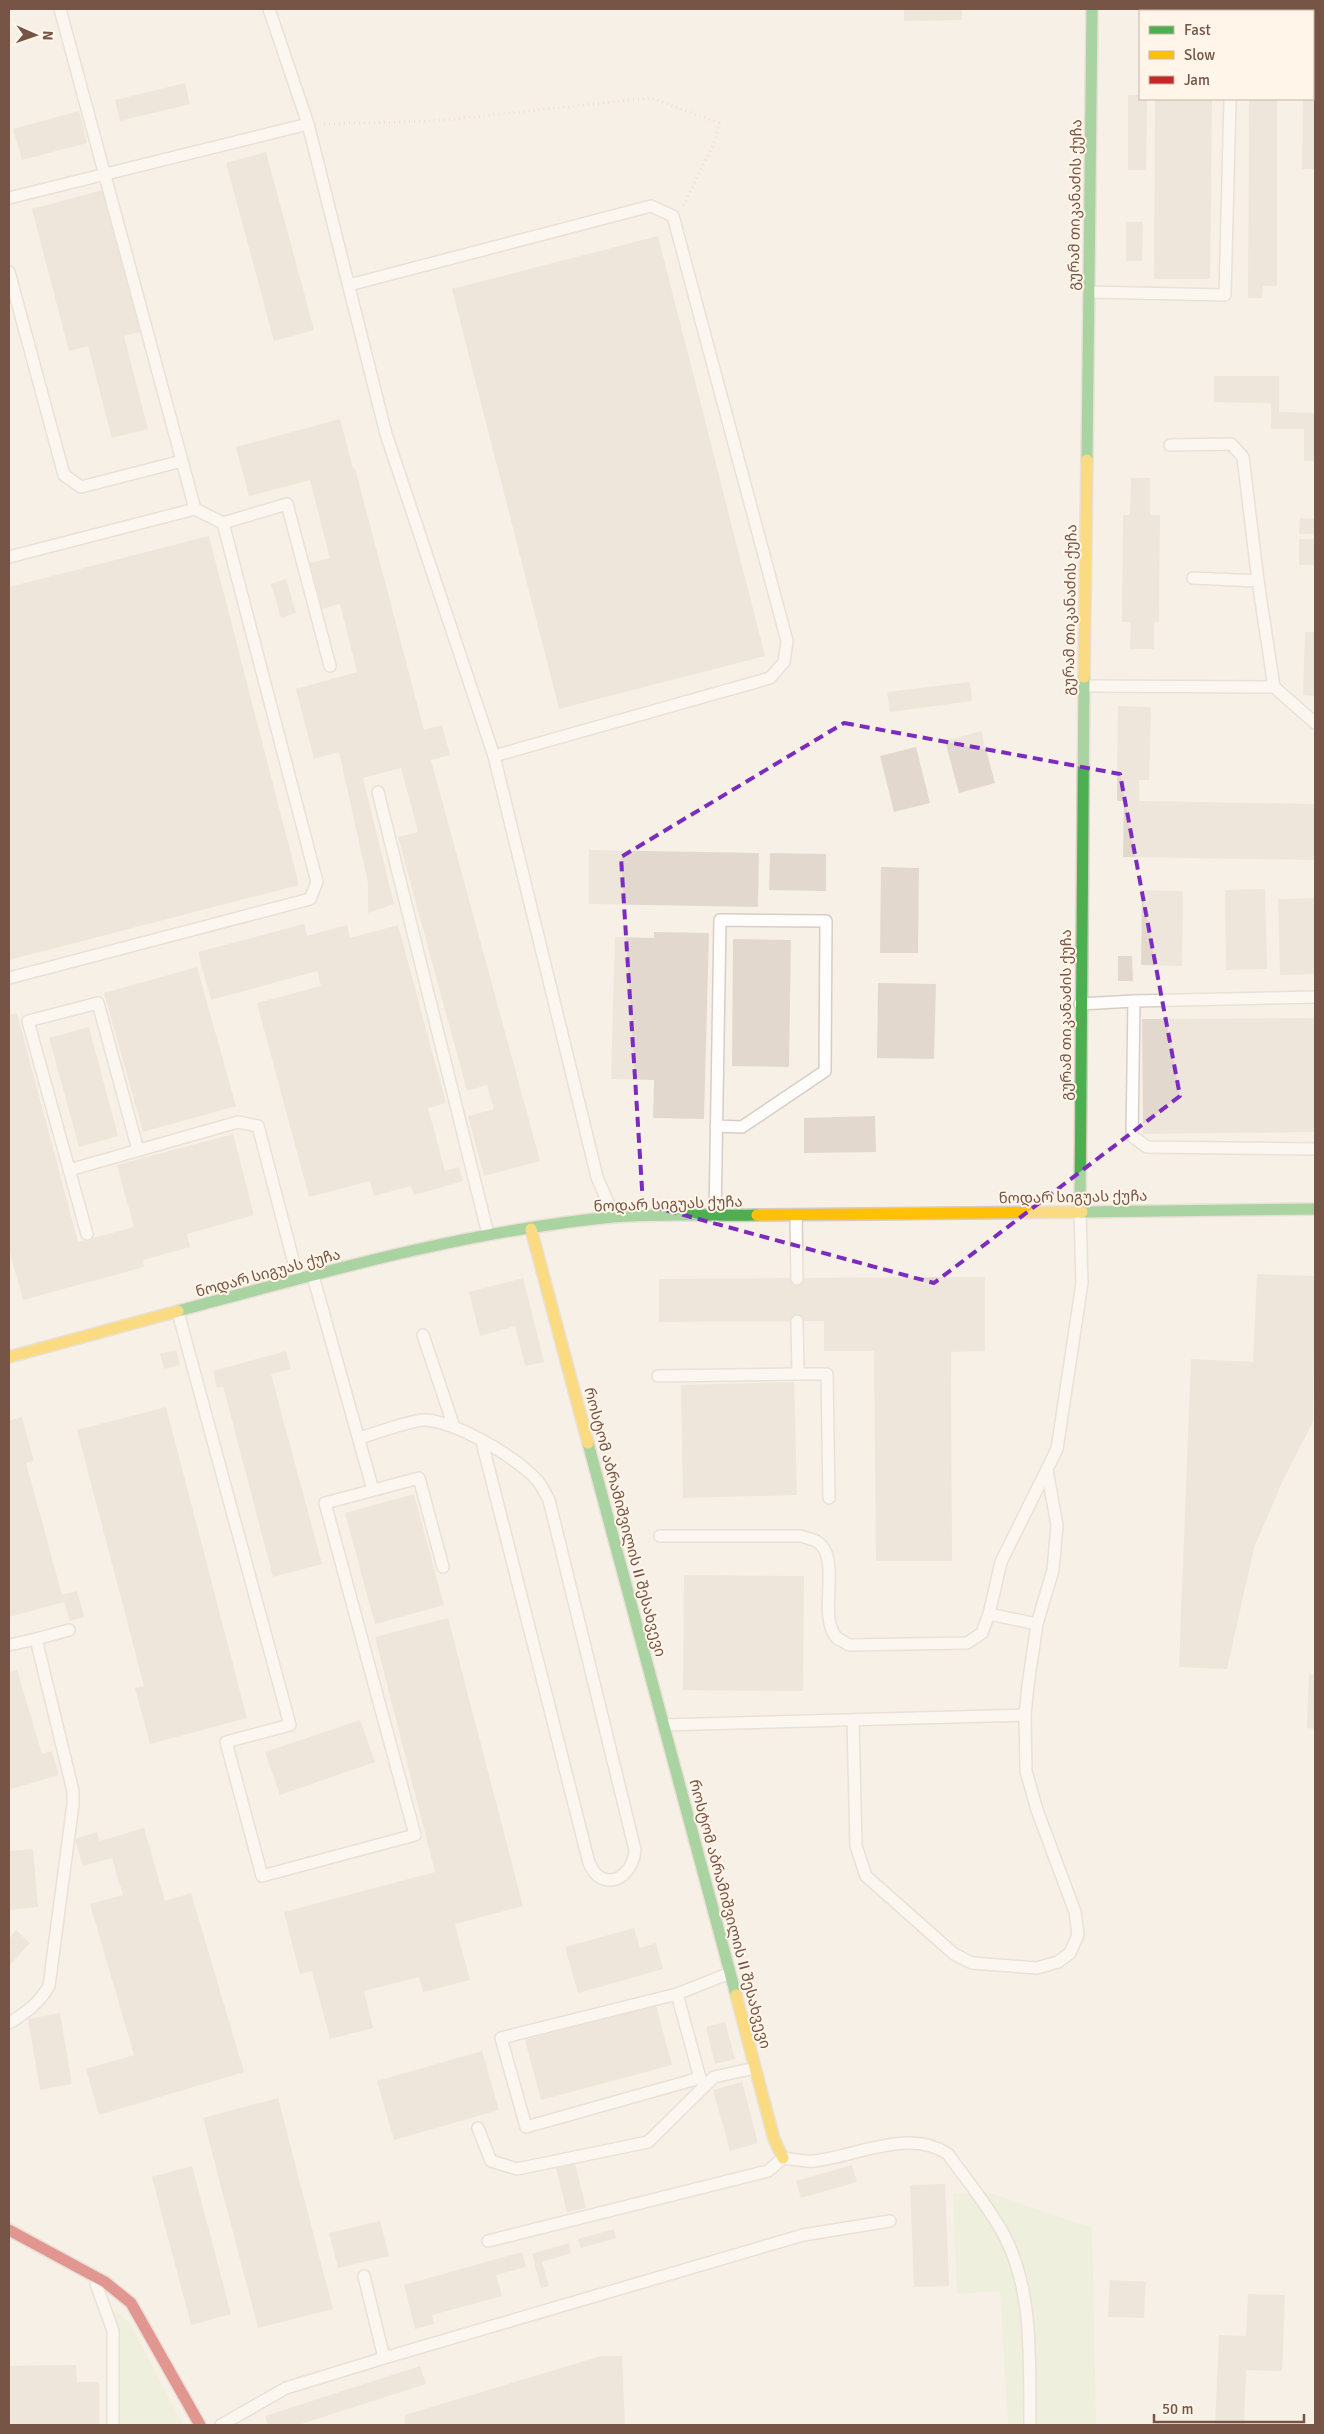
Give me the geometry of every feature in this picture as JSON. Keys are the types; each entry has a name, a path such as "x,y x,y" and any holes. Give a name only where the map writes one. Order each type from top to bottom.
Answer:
{"street":[{"name":"გურამ თიკანაძის ქუჩა","path":"1080,1211 1080,1004 1092,9"},
{"name":"ნოდარ სიგუას ქუჩა","path":"9,1357 298,1279 488,1234 614,1217 1315,1209"},
{"name":"როსტომ აბრამიშვილის II შესახვევი","path":"531,1229 774,2139 783,2158"},
{"path":"9,2230 105,2282 130,2303 200,2425"}],"lane":[{"path":"60,9 106,173 195,509"},
{"path":"269,9 308,124 386,434 494,756 597,1177 614,1217"},
{"path":"1089,292 1225,295 1230,100"},
{"path":"9,198 308,124"},
{"path":"349,285 650,206 673,216 787,641 784,662 770,678 494,756"},
{"path":"9,272 64,475 81,487 182,461"},
{"path":"1170,445 1231,444 1243,457 1258,581 1274,687 1315,723"},
{"path":"9,557 195,509 223,523 288,504 330,666"},
{"path":"9,978 310,899 316,882 223,523"},
{"path":"1193,578 1258,581"},
{"path":"1084,686 1274,687"},
{"path":"378,792 488,1234"},
{"path":"715,1217 716,1126 720,920 826,922 825,1070 742,1127 716,1126"},
{"path":"1080,1004 1134,1000 1315,997"},
{"path":"1134,1000 1132,1136 1147,1147 1315,1149"},
{"path":"87,1234 28,1021 98,1003 138,1150"},
{"path":"69,1170 238,1122 258,1126 298,1279"},
{"path":"660,1536 801,1536 818,1542 825,1552 828,1567 828,1620 836,1637 849,1645 967,1643 982,1633 989,1614 1001,1562 1056,1449 1082,1283 1080,1211"},
{"path":"796,1216 797,1278"},
{"path":"314,1276 373,1490"},
{"path":"178,1312 290,1725 226,1742 262,1876 415,1834 326,1503 419,1478 443,1568"},
{"path":"797,1322 798,1374"},
{"path":"424,1335 454,1427"},
{"path":"658,1376 827,1374 829,1498"},
{"path":"359,1438 424,1420 454,1427 482,1442 517,1464 537,1481 550,1500 635,1850 632,1866 620,1877 611,1880 597,1876 589,1863 482,1442"},
{"path":"852,1720 856,1846 866,1876 954,1954 972,1963 1037,1968 1058,1962 1070,1953 1078,1936 1075,1912 1037,1810 1026,1771 1025,1715 1037,1624 1053,1570 1057,1525 1046,1470"},
{"path":"989,1614 1037,1624"},
{"path":"9,1645 68,1630"},
{"path":"9,2023 27,2012 41,1999 50,1986 73,1804 73,1791 36,1638"},
{"path":"664,1725 1025,1715"},
{"path":"677,1994 700,2078 526,2127 501,2038 677,1994 730,1973"},
{"path":"478,2128 491,2161 518,2169 648,2142 714,2077 756,2068"},
{"path":"488,2241 768,2171 783,2158 812,2162 909,2142 936,2146 948,2154 1004,2236 1021,2279 1028,2322 1030,2425"},
{"path":"221,2425 286,2388 384,2358 803,2235 890,2221"},
{"path":"93,2275 113,2332 113,2425"},
{"path":"364,2276 384,2358"}],"path":[{"path":"308,124 434,121 651,98 719,123 715,141 683,206 673,216"}],"highlighted area":[{"path":"844,723 1120,774 1180,1096 934,1283 643,1204 621,857"}],"green space":[{"path":"953,2194 993,2194 1092,2228 1096,2425 1008,2425 1000,2291 957,2294"},
{"path":"115,2311 130,2323 183,2425 119,2425"}],"building":[{"path":"904,9 962,9 962,20 904,21"},
{"path":"1315,9 1315,169 1302,169 1303,100 1314,100 1314,10 1304,10"},
{"path":"185,83 190,104 120,121 115,100"},
{"path":"1128,95 1139,95 1139,100 1147,100 1146,170 1128,170"},
{"path":"1155,100 1212,100 1210,279 1154,279"},
{"path":"1249,100 1277,100 1277,286 1263,286 1262,298 1248,298"},
{"path":"79,111 87,143 22,160 13,129"},
{"path":"266,152 314,330 274,341 226,163"},
{"path":"103,190 140,332 124,336 148,429 112,438 88,346 69,351 32,209"},
{"path":"1126,222 1143,222 1142,261 1126,261"},
{"path":"658,236 765,656 559,709 452,289"},
{"path":"1214,376 1279,376 1279,412 1315,413 1315,461 1304,461 1304,429 1271,429 1271,403 1214,402"},
{"path":"340,419 353,469 355,468 424,730 442,725 450,755 431,760 540,1161 484,1176 468,1116 494,1109 487,1085 467,1091 398,837 418,832 401,768 363,778 394,904 368,913 368,883 339,752 314,759 296,689 357,672 340,604 322,609 310,563 330,558 310,480 249,496 236,447"},
{"path":"1131,478 1150,478 1150,515 1160,515 1159,622 1154,622 1154,649 1130,649 1131,622 1122,622 1123,515 1130,515"},
{"path":"1300,518 1315,519 1315,534 1299,534"},
{"path":"209,536 299,885 9,960 9,587"},
{"path":"1299,539 1315,539 1315,565 1299,565"},
{"path":"286,579 296,613 281,618 271,584"},
{"path":"1305,632 1315,632 1315,696 1303,695"},
{"path":"970,682 972,701 890,712 887,692"},
{"path":"1118,706 1151,707 1149,780 1139,780 1139,801 1315,804 1315,860 1123,857 1124,801 1117,801"},
{"path":"981,731 995,783 959,793 945,741"},
{"path":"916,747 930,803 894,812 880,756"},
{"path":"589,850 759,853 758,907 589,904"},
{"path":"770,853 826,854 826,891 769,890"},
{"path":"881,867 919,868 918,953 880,953"},
{"path":"1265,889 1267,969 1226,970 1225,890"},
{"path":"1142,890 1183,891 1182,966 1141,965"},
{"path":"1315,898 1315,974 1280,975 1278,899"},
{"path":"304,924 307,936 347,925 350,938 398,925 446,1103 428,1108 445,1171 459,1167 463,1181 414,1195 411,1186 374,1196 370,1181 309,1197 257,1003 321,986 317,971 211,1000 198,952"},
{"path":"654,932 709,933 704,1119 653,1118 654,1080 611,1079 615,937 654,938"},
{"path":"733,939 791,940 789,1067 732,1066"},
{"path":"1118,956 1132,956 1133,981 1118,981"},
{"path":"197,967 236,1106 143,1132 104,993"},
{"path":"878,983 936,984 934,1059 877,1058"},
{"path":"17,1013 78,1242 134,1227 117,1165 233,1134 254,1215 187,1234 190,1247 143,1260 144,1267 23,1300 9,1249 9,1015"},
{"path":"1315,1018 1315,1132 1143,1134 1142,1019"},
{"path":"89,1027 118,1136 79,1147 49,1038"},
{"path":"875,1116 876,1152 804,1153 804,1118"},
{"path":"1257,1274 1315,1276 1313,1422 1284,1478 1254,1548 1227,1669 1179,1667 1191,1359 1253,1362"},
{"path":"985,1277 985,1351 951,1352 952,1561 876,1561 874,1351 824,1351 824,1321 659,1322 659,1279"},
{"path":"523,1278 544,1362 525,1366 515,1326 480,1336 469,1292"},
{"path":"176,1350 180,1365 164,1369 160,1354"},
{"path":"286,1351 291,1369 271,1374 322,1564 273,1577 223,1386 217,1388 213,1371"},
{"path":"794,1382 797,1495 683,1498 681,1385"},
{"path":"166,1407 247,1718 150,1744 135,1688 144,1686 77,1430"},
{"path":"22,1417 34,1461 26,1463 62,1595 77,1591 84,1617 70,1621 64,1602 9,1617 9,1421"},
{"path":"414,1494 444,1605 375,1624 345,1513"},
{"path":"684,1575 804,1576 803,1691 683,1690"},
{"path":"448,1618 523,1906 455,1924 470,1980 423,1992 419,1977 364,1991 373,2028 330,2039 312,1971 300,1974 284,1912 435,1872 375,1637"},
{"path":"17,1670 42,1754 52,1751 59,1775 11,1789 9,1779 9,1672"},
{"path":"1309,1674 1315,1675 1315,1729 1307,1728"},
{"path":"360,1720 375,1762 280,1795 265,1752"},
{"path":"144,1828 165,1901 191,1893 244,2072 99,2115 86,2069 134,2055 90,1904 123,1895 112,1858 83,1866 75,1839 97,1832 100,1841"},
{"path":"33,1849 38,1907 9,1910 9,1851"},
{"path":"634,1928 640,1948 656,1943 663,1969 578,1993 565,1947"},
{"path":"16,1930 30,1943 9,1966 9,1939"},
{"path":"656,2005 672,2065 541,2100 525,2040"},
{"path":"60,2013 72,2084 40,2090 28,2019"},
{"path":"725,2022 735,2059 715,2064 706,2027"},
{"path":"482,2051 499,2110 394,2140 377,2081"},
{"path":"742,2082 758,2143 730,2151 713,2090"},
{"path":"278,2098 333,2309 258,2328 203,2118"},
{"path":"575,2163 586,2208 567,2212 556,2168"},
{"path":"852,2165 857,2182 801,2198 796,2181"},
{"path":"192,2166 231,2314 191,2325 152,2177"},
{"path":"945,2184 949,2286 914,2287 910,2185"},
{"path":"380,2221 389,2256 338,2268 329,2233"},
{"path":"614,2229 616,2238 581,2248 578,2239"},
{"path":"569,2243 571,2253 542,2262 549,2286 541,2288 532,2254"},
{"path":"522,2252 526,2267 496,2275 502,2296 432,2315 434,2324 415,2329 404,2285"},
{"path":"1110,2280 1146,2282 1144,2318 1108,2317"},
{"path":"1248,2294 1285,2295 1282,2371 1246,2370 1244,2425 1215,2425 1219,2335 1246,2336"},
{"path":"601,2356 622,2356 625,2425 405,2425 405,2415"},
{"path":"76,2365 77,2382 99,2382 99,2425 9,2425 9,2366"},
{"path":"420,2366 426,2384 298,2425 268,2425 265,2416"}],"traffic: fast":[{"path":"1087,460 1092,9"},
{"path":"1080,1211 1084,677"},
{"path":"1082,1212 1315,1209"},
{"path":"178,1311 339,1268 503,1232 613,1217 757,1215"},
{"path":"588,1443 736,1995"}],"traffic: slow":[{"path":"1084,677 1087,460"},
{"path":"757,1215 1082,1212"},
{"path":"531,1229 588,1443"},
{"path":"9,1357 178,1311"},
{"path":"736,1995 774,2139 783,2158"}],"traffic: jam":[{"path":"9,2230 105,2282 131,2303 200,2425"}]}
